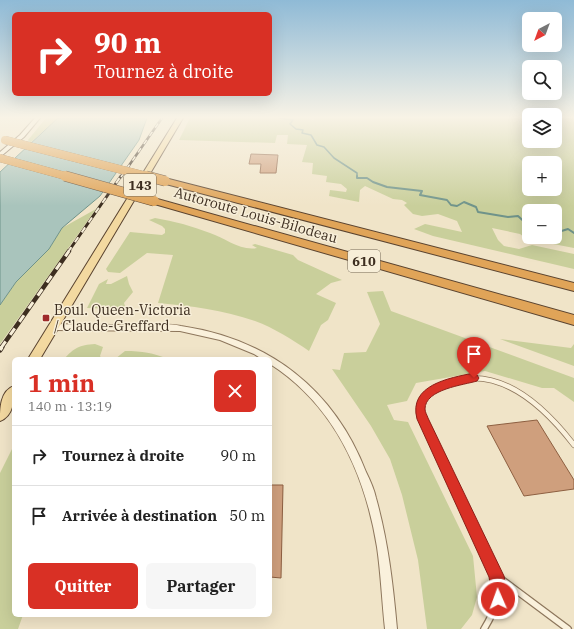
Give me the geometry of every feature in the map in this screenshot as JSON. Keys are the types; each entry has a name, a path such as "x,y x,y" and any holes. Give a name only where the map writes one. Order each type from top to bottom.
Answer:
{"highway":[{"name":"Autoroute Louis-Bilodeau","path":"34,147 574,287"},
{"name":"Autoroute Louis-Bilodeau","path":"0,156 574,320"}],"main road":[{"name":"143","path":"35,357 162,147"},
{"path":"0,415 12,395"}],"street":[{"path":"0,156 9,147"},
{"path":"54,327 180,328 197,330 247,345 269,357"},
{"path":"272,359 293,374 320,401 333,418 348,443 365,481 380,537 391,629"}],"lane":[{"path":"484,629 495,611 498,599 499,587 497,576 422,419 420,409 423,400 428,394 437,388 461,379 474,378 497,381 525,395 562,430 574,445"},
{"path":"497,576 568,629"}],"green space":[{"path":"306,147 574,147 574,248 553,244 562,244 562,204 522,204 522,235 492,228 498,240 504,246 519,249 532,245 574,254 574,269 433,236 414,229 425,224 462,232 457,221 438,214 422,216 413,214 404,205 407,203 402,200 393,199 365,186 360,190 359,202 329,196 330,190 346,192 347,189 341,184 326,182 327,176 312,174 313,163 302,162"},
{"path":"96,209 0,344 0,305 16,282 49,249 62,228"},
{"path":"155,218 196,228 245,248 257,248 252,245 255,244 293,255 298,260 342,280 331,283 316,294 336,303 328,320 321,325 309,351 283,334 255,321 207,309 158,303 173,255 147,253 120,273 108,272 106,269 130,232 162,235 165,233 165,229 162,226 149,220"},
{"path":"127,276 133,292 124,303 125,306 121,309 87,308 99,284 108,279 106,284 111,284"},
{"path":"383,291 391,311 574,378 574,402 554,388 542,388 485,371 416,383 407,401 387,405 394,420 408,422 473,556 477,597 472,615 461,629 427,629 418,560 402,495 390,459 371,426 332,369 340,370 344,353 366,352 380,324 367,292"},
{"path":"500,339 571,348 574,344 574,366"},
{"path":"95,344 103,347 101,357 66,357 77,348"},
{"path":"125,351 137,351 163,357 118,357"},
{"path":"12,449 12,617 22,617 18,629 0,629 0,473"}],"water":[{"path":"26,147 134,147 100,196 62,228 49,249 16,282 0,305 0,172"}],"building":[{"path":"251,154 278,155 276,173 260,173 261,164 249,164"},
{"path":"537,420 574,480 574,489 524,496 487,426"},
{"path":"272,485 283,485 281,578 272,577"}],"waterway":[{"path":"324,147 334,158 357,173 357,178 367,178 387,187 422,191 420,195 447,200 451,205 457,206 464,202 476,207 478,212 508,217 518,216 522,220"},
{"path":"562,231 568,229 574,233"}],"railway":[{"path":"121,177 142,147"},
{"path":"68,252 121,176"},
{"path":"1,348 69,251"}],"place":[{"name":"Boul. Queen-Victoria / Claude-Greffard","path":"46,318"}],"route":[{"path":"474,378 461,379 437,388 428,394 423,400 420,409 422,419 497,576 499,587 498,599"}]}
